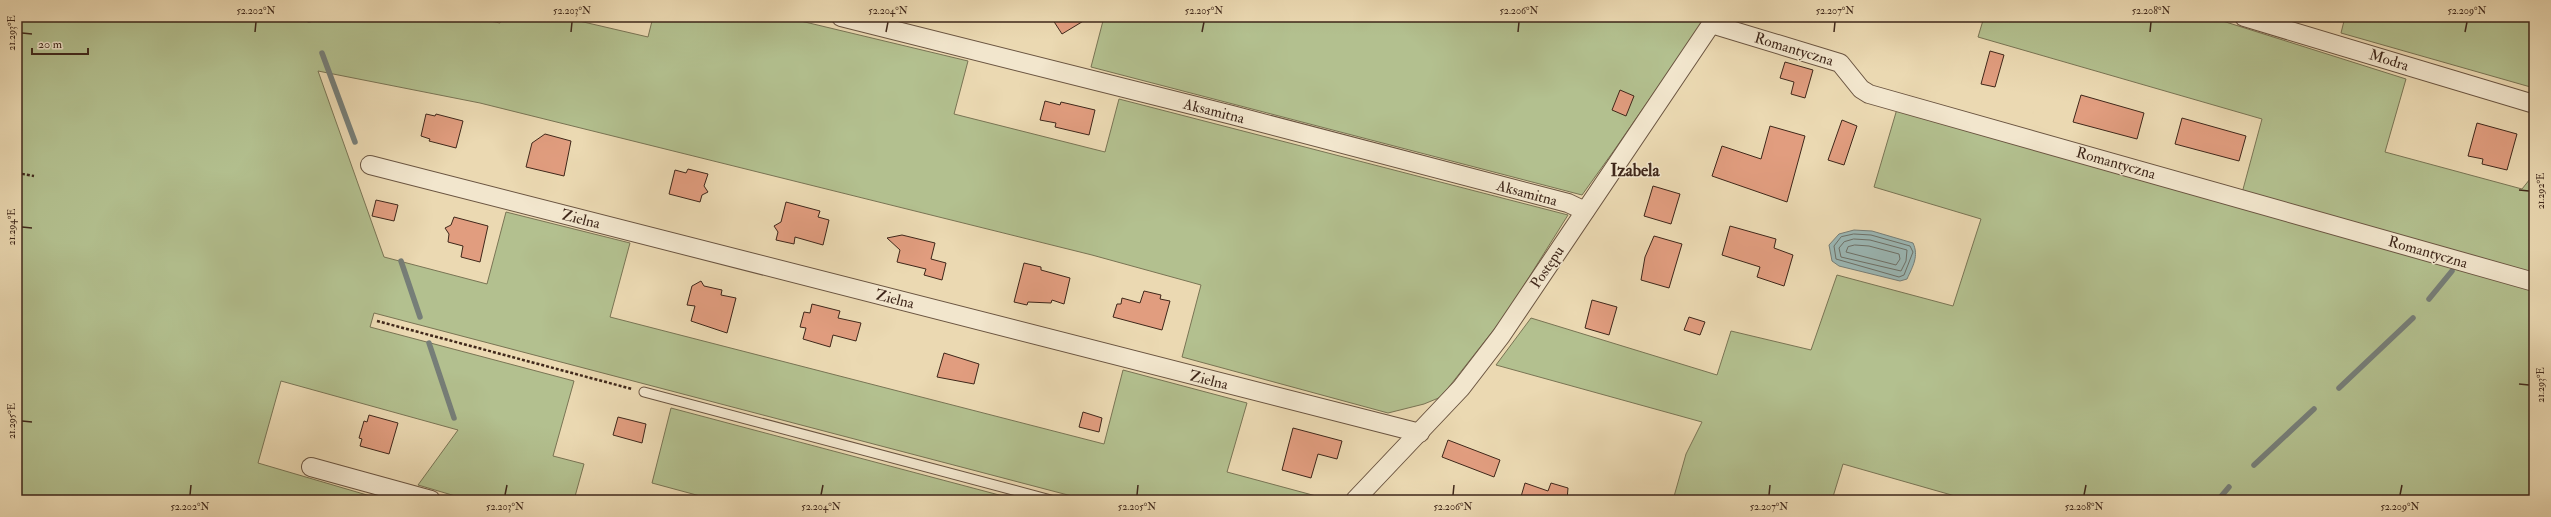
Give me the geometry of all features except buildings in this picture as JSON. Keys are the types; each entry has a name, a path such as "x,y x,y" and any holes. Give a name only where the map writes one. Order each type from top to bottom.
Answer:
{"street":[{"name":"Aksamitna","path":"841,17 1232,115 1568,203 1585,211"},
{"name":"Modra","path":"2244,17 2534,104"},
{"name":"Postępu","path":"1356,500 1461,388 1501,336 1714,20"},
{"name":"Romantyczna","path":"1714,20 1840,63 1861,89 1869,94 2534,282"},
{"name":"Zielna","path":"370,165 1420,433"},
{"path":"311,467 431,500"}],"lane":[{"path":"644,392 1051,500"}],"path":[{"path":"17,173 34,176"},
{"path":"377,321 644,392"}],"green space":[{"path":"17,17 471,17 500,23 502,17 562,17 648,37 653,17 784,17 968,61 954,114 1105,152 1119,99 1568,215 1506,314 1441,397 1424,404 1388,413 1182,357 1201,285 1092,255 480,103 318,71 384,257 487,284 506,212 630,243 610,317 1104,444 1123,370 1247,403 1227,472 1331,500 1087,500 374,313 370,327 574,381 553,456 584,464 574,500 469,500 418,485 458,430 281,381 258,463 384,500 17,500"},
{"path":"1104,17 1701,17 1706,19 1582,195 1091,67"},
{"path":"1984,17 2210,17 2406,79 2385,152 2522,189 2534,174 2534,275 2242,193 2262,119 1978,37"},
{"path":"2345,17 2534,17 2534,88 2341,33"},
{"path":"1897,109 2534,290 2534,500 1969,500 1843,464 1832,500 1673,500 1686,454 1702,422 1496,365 1531,318 1717,375 1731,331 1811,350 1837,275 1953,306 1981,219 1874,187"},
{"path":"671,408 1018,500 715,500 652,483"}],"water":[{"path":"1854,230 1872,231 1913,243 1915,248 1915,257 1907,279 1900,281 1839,266 1832,261 1829,245 1839,234"}],"waterway":[{"path":"322,53 355,142"},
{"path":"401,261 420,317"},
{"path":"2429,299 2452,271"},
{"path":"2339,388 2413,318"},
{"path":"429,343 454,418"},
{"path":"2254,465 2314,409"},
{"path":"2218,500 2229,487"}],"district":[{"name":"Izabela","path":"1635,170"}]}
